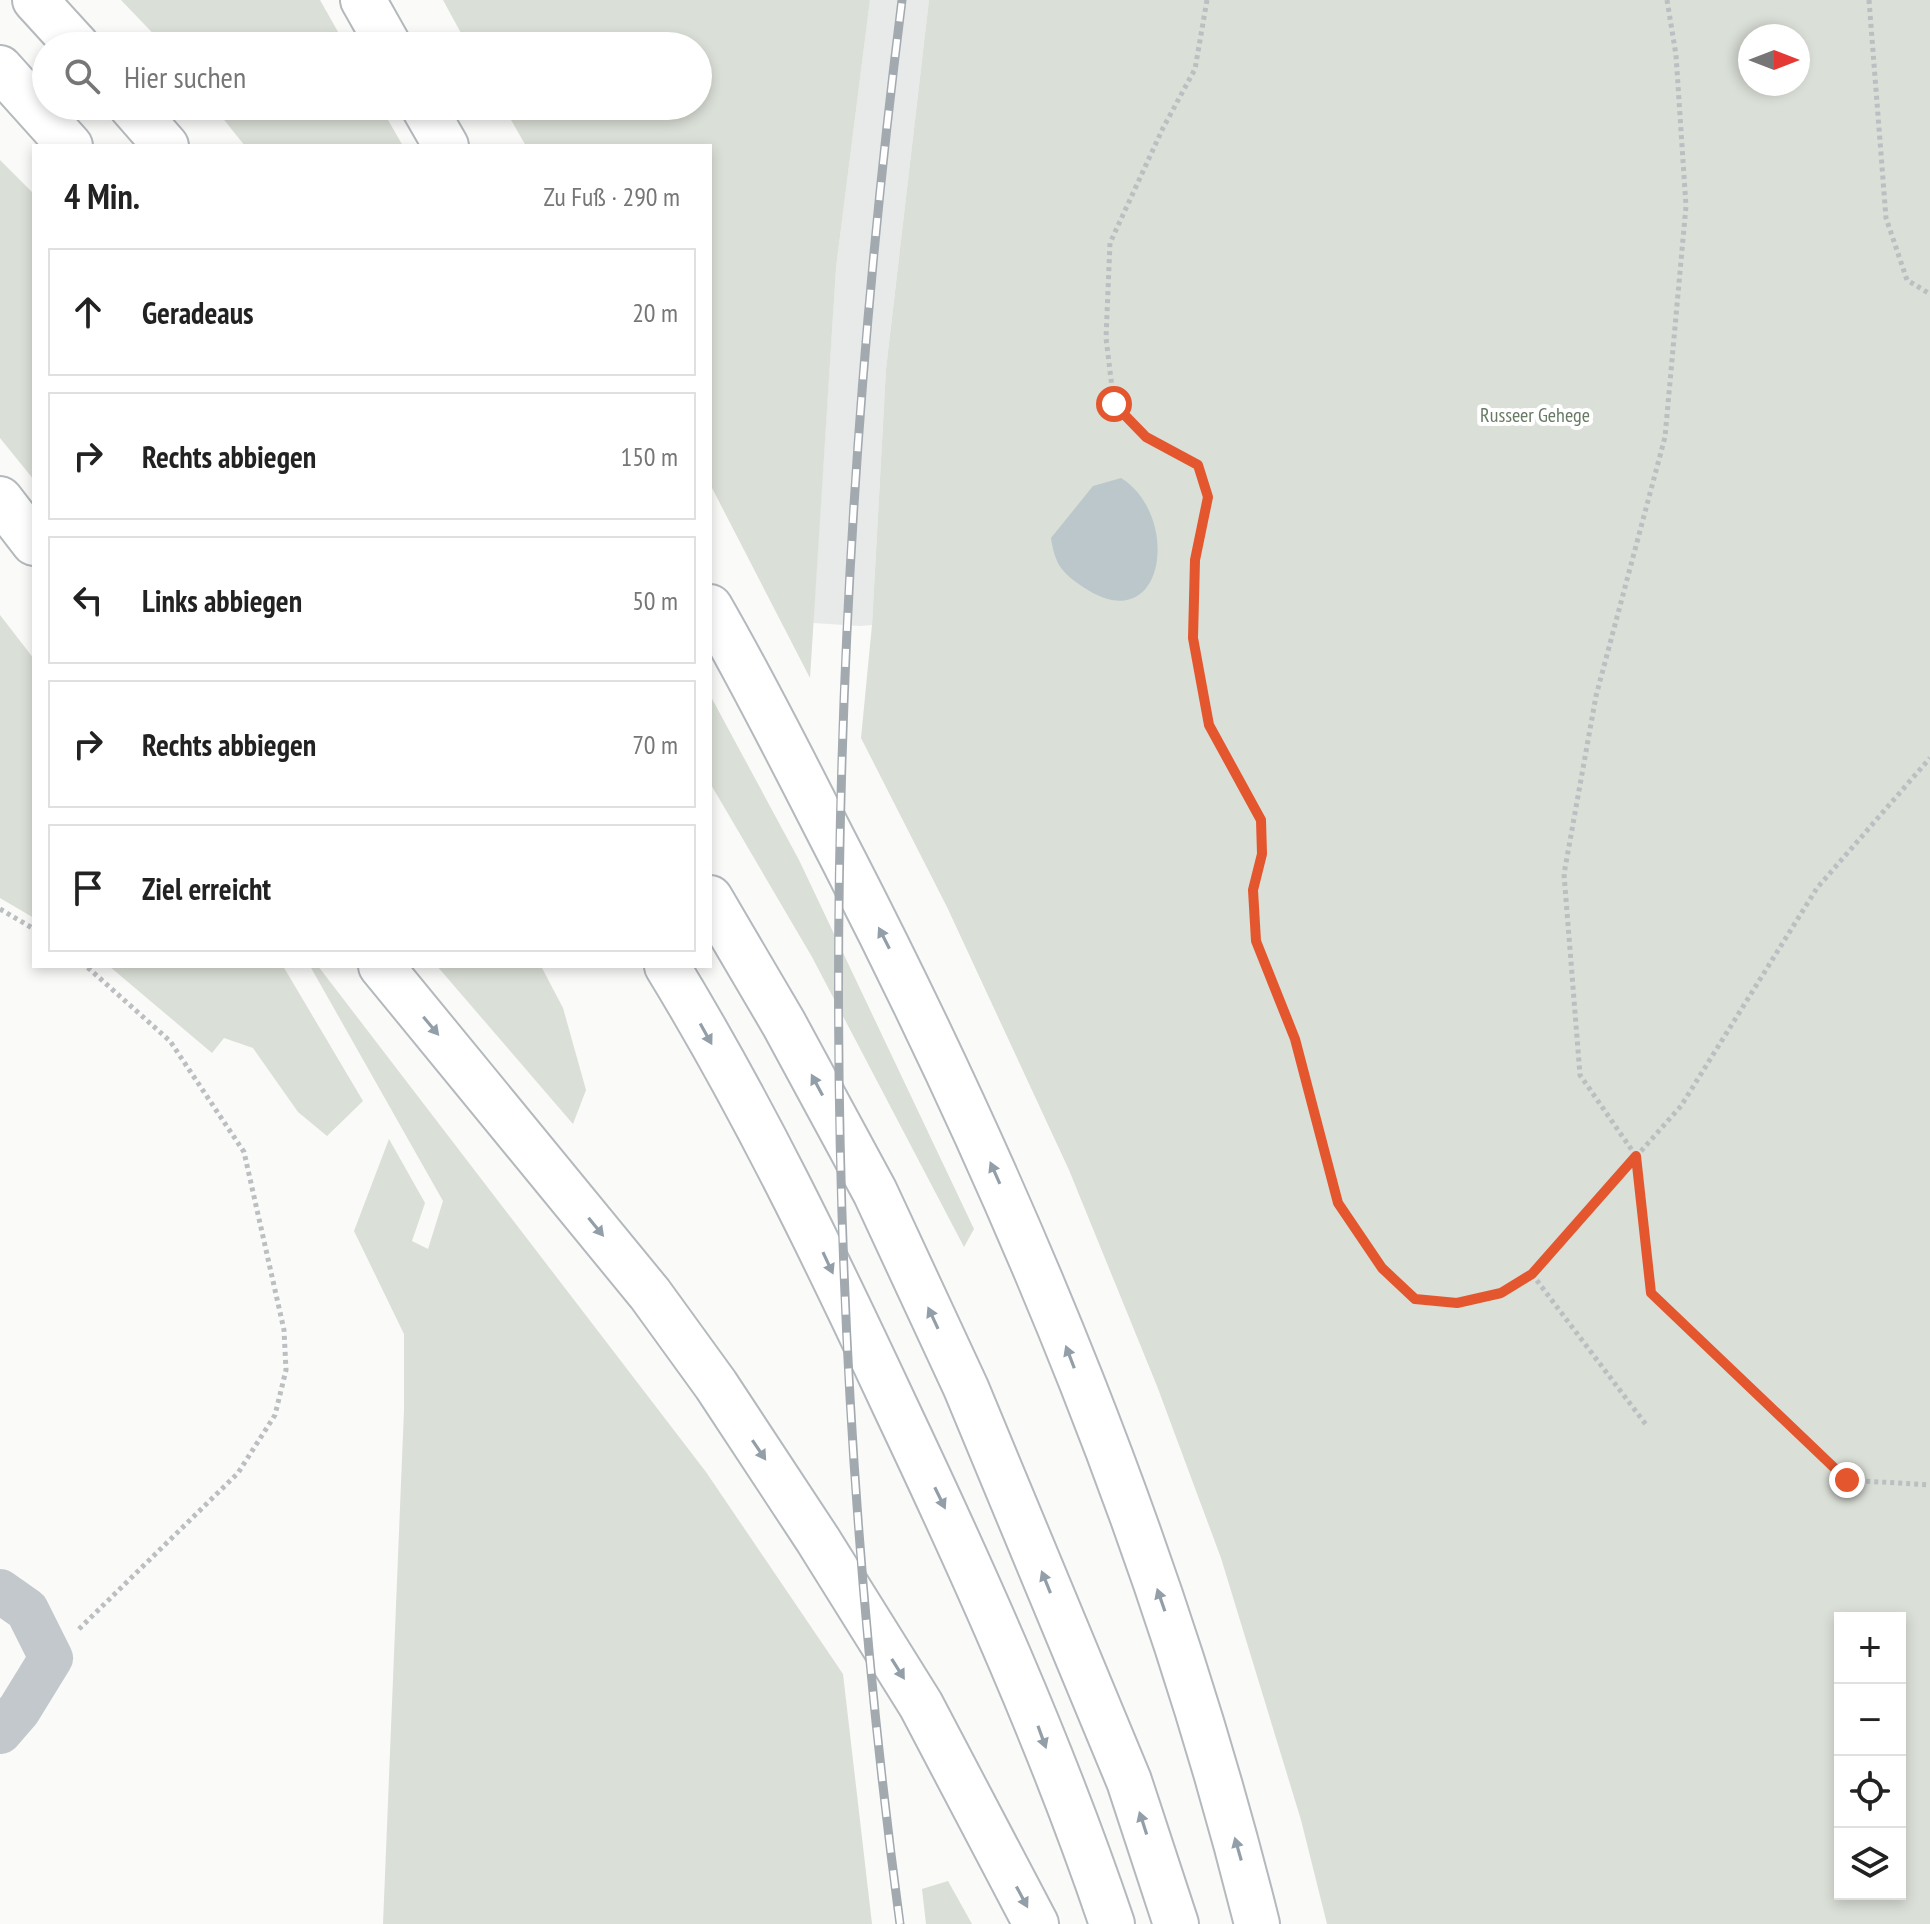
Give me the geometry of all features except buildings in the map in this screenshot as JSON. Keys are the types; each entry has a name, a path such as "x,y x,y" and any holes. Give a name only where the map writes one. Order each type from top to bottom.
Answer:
{"highway":[{"path":"35,0 64,32"},
{"path":"363,0 381,32"},
{"path":"0,68 32,104"},
{"path":"47,120 68,144"},
{"path":"143,120 164,144"},
{"path":"431,120 445,144"},
{"path":"0,499 32,540"},
{"path":"712,611 747,672 899,968 1027,1244 1137,1528 1187,1675 1257,1924"},
{"path":"712,901 784,1024 875,1192 966,1388 1129,1781 1176,1924"},
{"path":"383,968 650,1294 716,1385 921,1705 1036,1924"},
{"path":"668,968 818,1240 951,1521 1034,1715 1112,1924"}],"street":[{"path":"0,1591 27,1610 51,1658 19,1710 0,1732"}],"path":[{"path":"1207,0 1195,69 1163,128 1110,243 1106,338 1114,404 1146,437 1198,465 1208,497 1195,560 1193,638 1209,725 1261,820 1262,854 1253,890 1256,941 1295,1039 1338,1203 1382,1268 1415,1299 1457,1303 1501,1293 1532,1274 1681,1106 1817,888 1930,758"},
{"path":"1667,0 1676,55 1686,206 1665,437 1596,696 1564,874 1580,1075 1636,1156 1651,1293 1847,1480 1930,1485"},
{"path":"1869,0 1886,218 1907,280 1930,294"},
{"path":"0,909 32,928"},
{"path":"51,1658 238,1473 275,1415 286,1370 284,1330 244,1152 170,1041 88,968"},
{"path":"1532,1274 1647,1426"}],"shaded area":[{"path":"870,0 929,0 886,369 872,625 860,626 813,623 836,268"},
{"path":"1121,478 1140,496 1152,519 1157,544 1156,567 1147,587 1132,599 1111,600 1083,587 1064,572 1057,561 1051,538 1093,486"}],"green space":[{"path":"121,0 320,0 338,32 152,32"},
{"path":"443,0 870,0 836,268 810,678 712,488 712,144 525,144 511,120 712,120 712,32 460,32"},
{"name":"Russeer Gehege","path":"929,0 1930,0 1930,1924 1327,1924 1301,1820 1221,1558 1157,1386 1069,1170 947,907 861,738 872,625 886,369"},
{"path":"224,120 388,120 402,144 243,144"},
{"path":"0,160 32,192 32,478 0,438"},
{"path":"0,615 32,656 32,917 0,898"},
{"path":"712,699 799,860 974,1229 964,1247 812,957 712,786"},
{"path":"111,968 284,968 363,1101 327,1136 298,1112 253,1048 224,1038 212,1053"},
{"path":"311,968 320,968 706,1472 843,1674 872,1924 383,1924 404,1410 404,1334 354,1231 389,1139 425,1203 412,1241 428,1249 443,1201"},
{"path":"439,968 542,968 563,1008 586,1090 573,1124"},
{"path":"948,1881 972,1924 926,1924 922,1889"}],"railway":[{"path":"900,1924 872,1683 853,1443 841,1202 838,962 843,722 855,481 875,241 902,0"}],"route":[{"path":"1114,404 1146,437 1198,465 1208,497 1195,560 1193,638 1209,725 1261,820 1262,854 1253,890 1256,941 1295,1039 1338,1203 1382,1268 1415,1299 1457,1303 1501,1293 1532,1274 1636,1156 1651,1293 1847,1480"}]}
